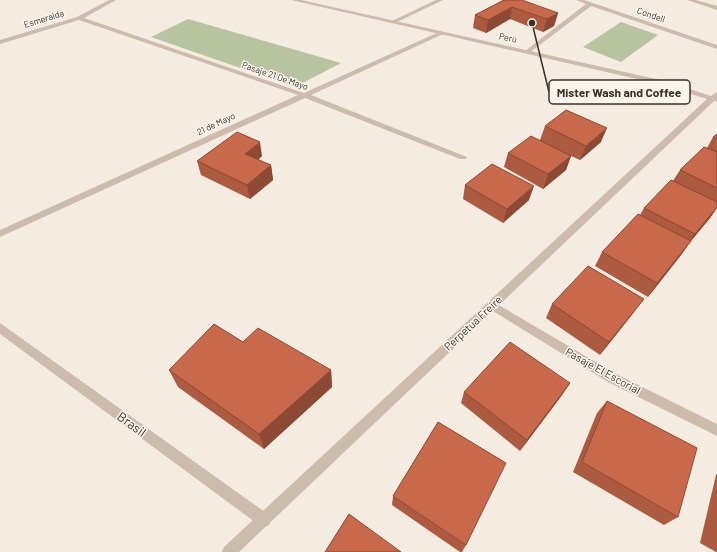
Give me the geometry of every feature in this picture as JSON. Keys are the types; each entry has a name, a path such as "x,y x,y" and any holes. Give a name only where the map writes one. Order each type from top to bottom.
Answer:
{"street":[{"name":"Esmeralda","path":"0,42 79,18 113,0"},
{"name":"Perú","path":"294,0 671,85 716,98"},
{"path":"393,22 440,0"},
{"name":"Condell","path":"579,0 717,47"},
{"path":"690,0 717,8"},
{"path":"527,52 590,4"},
{"name":"Pasaje 21 De Mayo","path":"79,18 304,95 463,157"},
{"name":"21 de Mayo","path":"0,234 441,33"},
{"name":"Perpetua Freire","path":"229,552 492,305 716,98"},
{"name":"Pasaje El Escorial","path":"492,305 612,378 717,430"},
{"name":"Brasil","path":"0,328 264,520"}],"green space":[{"path":"188,19 341,63 295,87 151,37"},
{"path":"621,22 658,35 621,62 583,47"}],"building":[{"path":"504,0 522,0 558,13 547,19 512,7 488,20 475,15"},
{"path":"566,110 607,128 586,146 545,126"},
{"path":"237,132 260,142 245,154 271,165 247,185 197,161"},
{"path":"531,136 571,156 548,174 508,153"},
{"path":"704,147 717,152 717,188 680,170"},
{"path":"492,164 534,186 507,209 465,185"},
{"path":"671,180 717,202 717,207 695,234 644,208"},
{"path":"638,214 691,241 657,283 602,252"},
{"path":"588,266 644,299 609,342 552,304"},
{"path":"214,324 243,342 258,328 331,370 259,434 169,370"},
{"path":"510,342 570,383 527,440 464,392"},
{"path":"607,401 697,448 678,517 582,462"},
{"path":"438,422 506,463 466,545 393,496"},
{"path":"349,514 401,552 325,552"}],"place":[{"name":"Mister Wash and Coffee","path":"532,23"}]}
